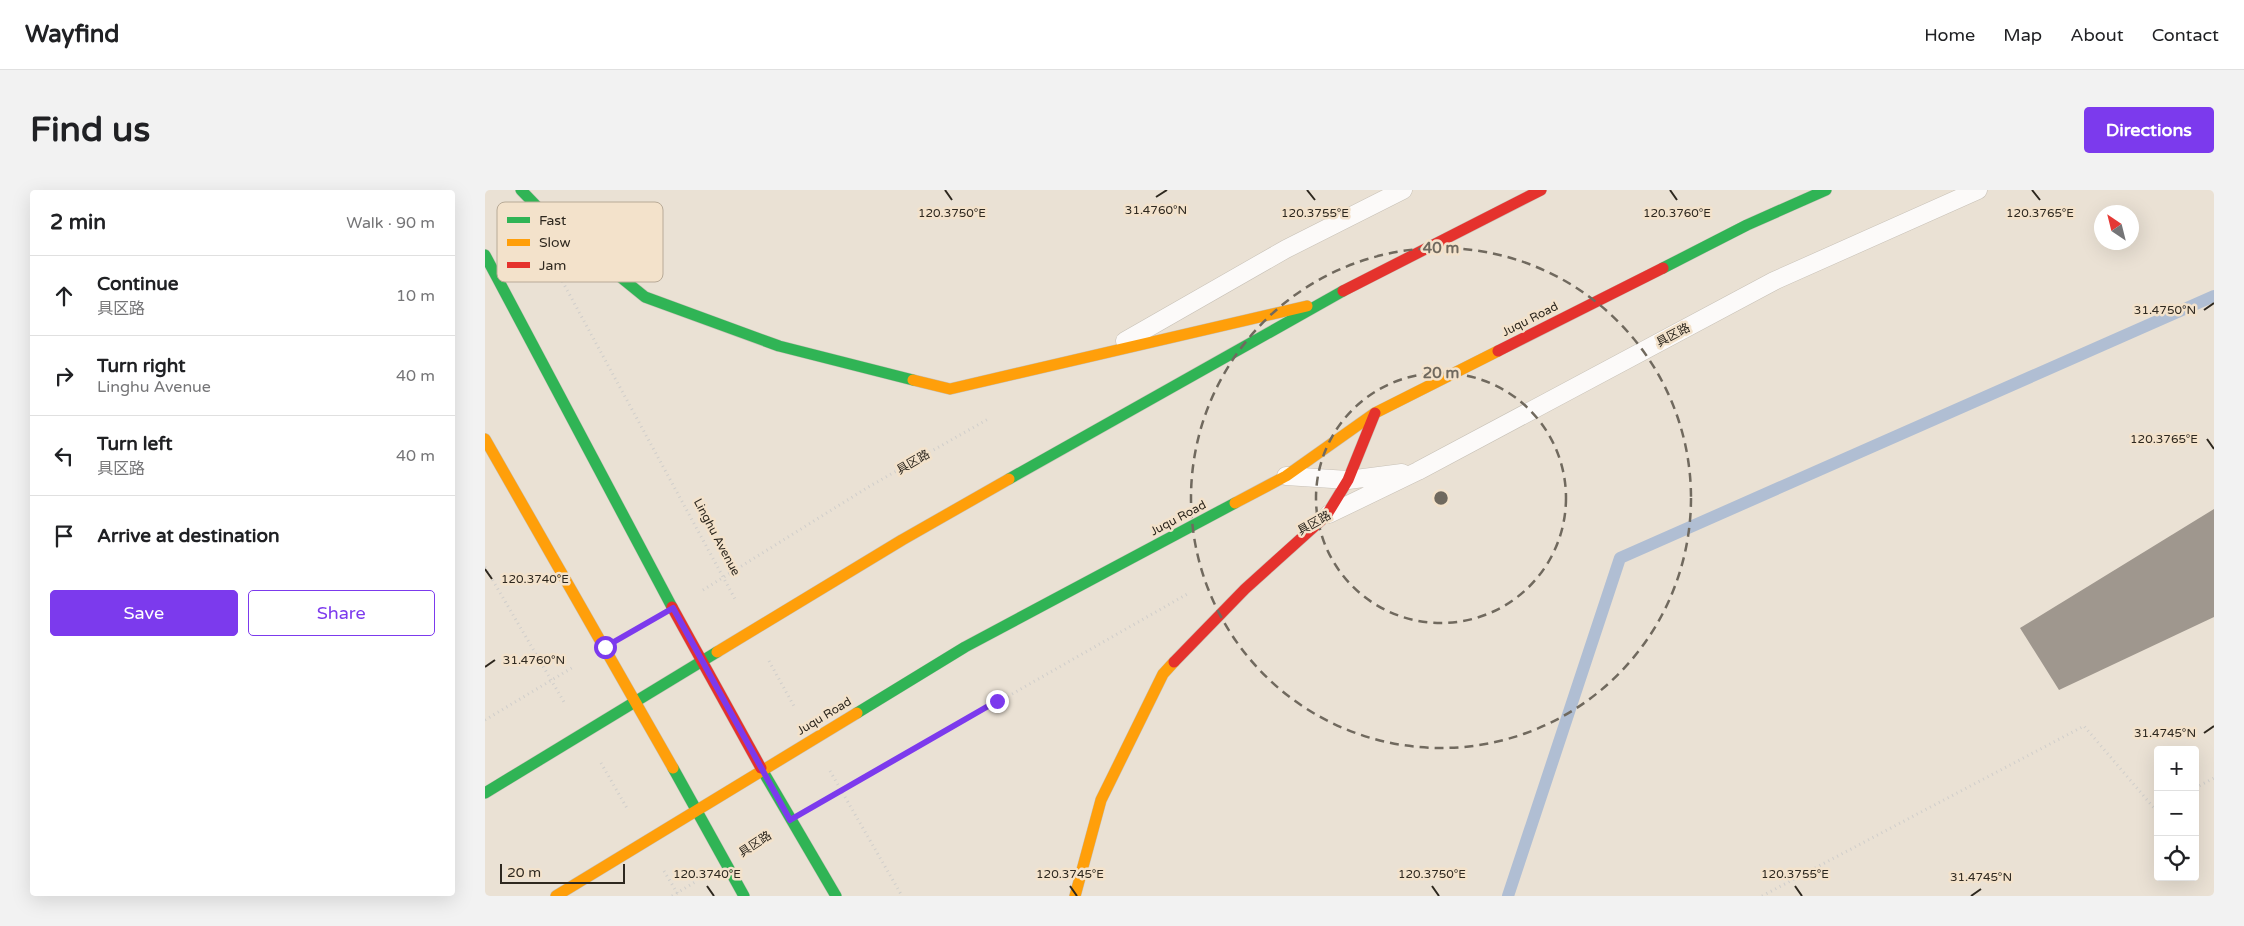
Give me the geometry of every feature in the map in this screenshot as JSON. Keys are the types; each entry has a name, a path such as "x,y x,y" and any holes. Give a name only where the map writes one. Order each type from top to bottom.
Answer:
{"main road":[{"path":"521,190 533,202"},
{"path":"485,794 702,660 902,540 1316,304 1541,190"},
{"name":"Juqu Road","path":"556,896 697,811 762,769 965,648 1286,476 1375,413 1747,225 1826,190"},
{"path":"485,255 497,278"},
{"path":"499,282 673,608 790,820 836,896"},
{"path":"627,282 645,297 779,346 950,389 1316,304"},
{"path":"1075,896 1101,800 1163,674 1245,589 1326,516 1348,480 1375,413"},
{"path":"485,439 605,647 744,896"}],"lane":[{"path":"1103,354 1286,249 1403,190"},
{"name":"具区路","path":"1326,516 1418,471 1773,281 1978,190"},
{"path":"1286,476 1348,480 1418,471"}],"path":[{"name":"Linghu Avenue","path":"563,282 723,578 901,896"},
{"name":"具区路","path":"673,608 870,486 991,418"},
{"path":"790,820 1196,589"},
{"path":"485,720 605,647"},
{"path":"1762,896 2084,726 2154,808"},
{"path":"2199,786 2214,778"},
{"name":"具区路","path":"672,896 726,862"}],"building":[{"path":"2214,509 2214,617 2059,690 2020,628"}],"waterway":[{"path":"1508,896 1620,558 2214,296"}],"traffic: fast":[{"path":"521,190 533,202"},
{"path":"1663,268 1747,225 1826,190"},
{"path":"485,255 497,278"},
{"path":"499,282 672,607"},
{"path":"627,282 645,297 779,346 913,380"},
{"path":"1009,479 1343,291"},
{"path":"857,713 965,647 1235,503"},
{"path":"485,793 717,652"},
{"path":"673,768 744,896"},
{"path":"761,768 836,896"}],"traffic: slow":[{"path":"913,380 950,389 1307,306"},
{"path":"1235,503 1286,476 1375,413 1498,351"},
{"path":"485,439 673,768"},
{"path":"717,652 902,540 1009,479"},
{"path":"1075,896 1101,800 1163,674 1174,662"},
{"path":"556,896 857,713"}],"traffic: jam":[{"path":"1343,291 1541,190"},
{"path":"1498,351 1663,268"},
{"path":"1174,662 1245,589 1326,516 1348,480 1375,413"},
{"path":"672,607 761,768"}],"route":[{"path":"605,647 673,608 790,820 997,701"}]}
